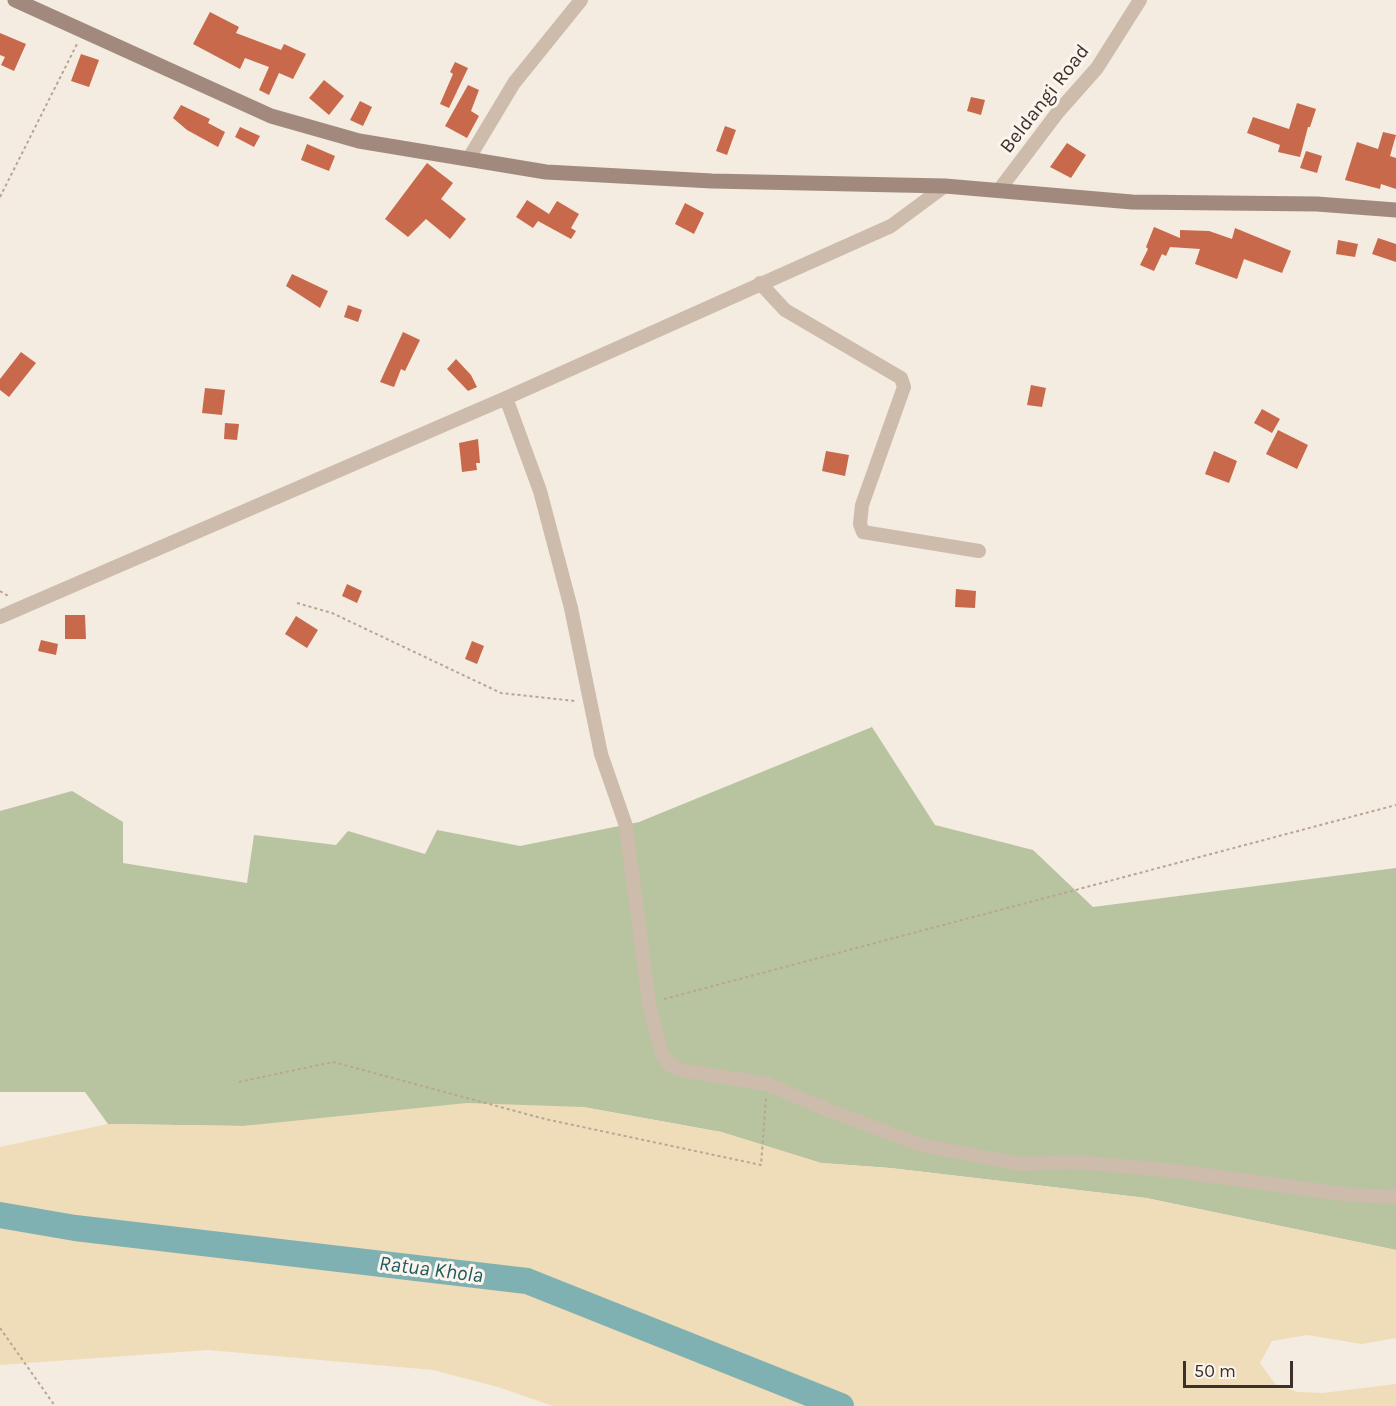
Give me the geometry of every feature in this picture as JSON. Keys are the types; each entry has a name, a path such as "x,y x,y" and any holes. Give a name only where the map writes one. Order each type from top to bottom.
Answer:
{"street":[{"path":"15,0 271,116 358,141 546,172 712,181 945,186 1132,202 1317,204 1396,210"},
{"path":"469,158 514,83 581,0"},
{"name":"Beldangi Road","path":"999,190 1063,105 1097,68 1140,0"},
{"path":"0,617 506,398 891,226 945,186"},
{"path":"760,283 785,310 901,378 904,387 862,505 860,524 863,532 979,552"},
{"path":"506,398 540,491 593,703 601,754 626,826 650,1003 662,1054 671,1066 697,1073 767,1083 828,1110 921,1144 1020,1164 1077,1162 1177,1171 1350,1194 1396,1194"}],"path":[{"path":"0,197 84,30"},
{"path":"297,603 332,613 501,693 593,703"},
{"path":"650,1003 1396,805"},
{"path":"239,1082 333,1062 545,1119 760,1165 767,1083"},
{"path":"0,1328 55,1406"}],"green space":[{"path":"872,727 935,825 1033,850 1093,907 1396,868 1396,1250 1146,1198 890,1168 821,1163 721,1132 583,1107 243,1126 108,1124 85,1092 0,1092 0,811 72,791 123,822 123,863 247,883 254,835 336,845 348,831 425,854 437,830 520,846 639,822"}],"sand":[{"path":"467,1103 583,1107 721,1132 821,1163 890,1168 1146,1198 1396,1250 1396,1338 1362,1344 1307,1335 1272,1341 1260,1363 1275,1384 1298,1392 1323,1393 1396,1384 1396,1406 553,1406 498,1387 433,1370 208,1350 0,1365 0,1147 108,1124 243,1126"}],"building":[{"path":"210,12 239,27 236,33 281,50 284,44 306,54 293,79 279,73 269,95 259,90 269,67 245,58 240,69 193,44"},
{"path":"0,33 26,44 14,71 1,65 5,57 0,55"},
{"path":"81,54 99,60 89,87 71,81"},
{"path":"455,62 468,68 449,108 440,104 453,74 450,72"},
{"path":"324,80 344,96 329,115 309,98"},
{"path":"468,85 479,90 471,111 479,116 467,138 445,126"},
{"path":"971,97 985,100 981,115 967,111"},
{"path":"360,101 372,107 363,126 350,120"},
{"path":"1297,103 1316,109 1310,127 1308,127 1300,157 1278,152 1280,145 1247,133 1253,117 1289,129"},
{"path":"181,105 210,119 208,123 225,132 218,147 187,130 173,118"},
{"path":"725,126 736,130 727,155 716,151"},
{"path":"240,127 260,136 254,147 235,137"},
{"path":"1383,132 1396,135 1390,156 1396,158 1396,189 1381,184 1380,189 1345,180 1357,142 1378,149"},
{"path":"1067,143 1086,155 1071,178 1050,167"},
{"path":"307,144 335,156 329,171 301,160"},
{"path":"1306,151 1322,156 1317,173 1300,168"},
{"path":"427,163 453,183 441,199 466,219 450,239 426,219 408,237 385,219"},
{"path":"527,200 549,214 557,201 579,214 571,228 576,231 571,239 538,221 533,228 516,217"},
{"path":"685,203 704,213 694,234 675,224"},
{"path":"1154,227 1180,238 1180,230 1209,231 1232,239 1235,228 1291,251 1282,273 1244,259 1237,279 1195,264 1200,249 1170,247 1166,256 1162,254 1154,271 1140,265 1148,249 1146,247"},
{"path":"1378,238 1396,244 1396,262 1372,254"},
{"path":"1338,240 1358,244 1355,257 1336,254"},
{"path":"292,274 328,291 320,308 286,286"},
{"path":"348,305 362,310 358,322 344,317"},
{"path":"403,332 420,340 405,371 401,369 394,387 380,382"},
{"path":"21,352 36,363 9,397 0,390 0,379"},
{"path":"456,359 471,375 477,387 468,391 447,369"},
{"path":"1031,385 1046,388 1042,407 1027,405"},
{"path":"205,388 225,390 222,415 202,413"},
{"path":"1262,409 1280,419 1272,433 1254,423"},
{"path":"225,423 239,424 237,440 224,439"},
{"path":"1278,430 1308,445 1297,469 1266,454"},
{"path":"478,439 480,463 476,463 477,470 462,472 459,443"},
{"path":"826,451 849,455 845,476 822,471"},
{"path":"1214,451 1237,461 1229,483 1205,474"},
{"path":"347,584 362,591 357,603 342,596"},
{"path":"956,589 976,591 975,608 955,607"},
{"path":"65,615 85,615 86,639 65,639"},
{"path":"296,616 318,630 307,648 285,634"},
{"path":"41,640 58,644 56,655 38,651"},
{"path":"472,641 484,646 477,664 465,659"}],"waterway":[{"name":"Ratua Khola","path":"0,1215 75,1228 527,1281 841,1406"}]}
